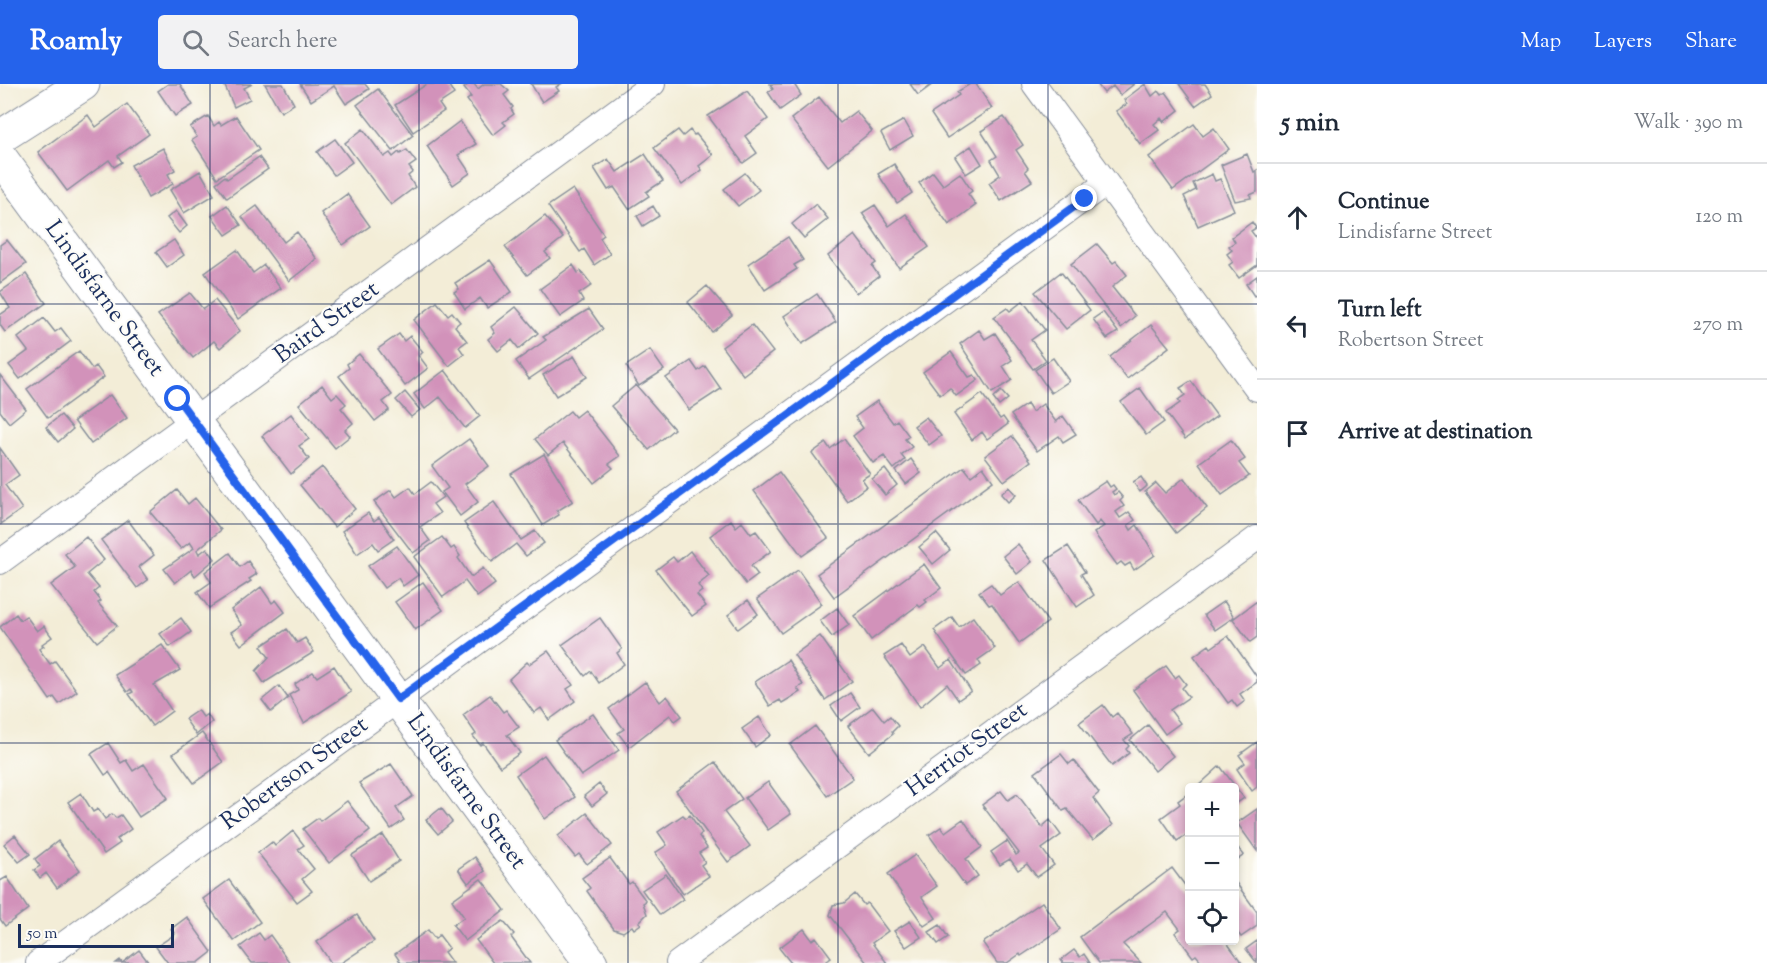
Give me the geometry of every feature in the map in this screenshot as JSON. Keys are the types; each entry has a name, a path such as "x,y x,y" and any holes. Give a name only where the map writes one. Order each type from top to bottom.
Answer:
{"street":[{"path":"0,137 83,84"},
{"name":"Baird Street","path":"0,562 653,84"},
{"path":"1034,84 1257,389"},
{"name":"Lindisfarne Street","path":"0,157 591,963"},
{"name":"Robertson Street","path":"38,963 1106,183"},
{"name":"Herriot Street","path":"678,963 1257,538"}],"building":[{"path":"168,84 180,84 193,105 175,116 158,91"},
{"path":"224,84 252,84 244,88 250,99 234,107"},
{"path":"265,84 283,84 294,104 281,112"},
{"path":"300,84 365,84 369,89 346,104 334,86 311,101"},
{"path":"427,84 448,84 454,94 439,104 444,111 413,132 395,105"},
{"path":"469,84 474,84 478,89 484,84 501,84 509,91 504,95 513,107 511,109 514,114 503,122 506,125 493,135 467,100 471,97 464,88"},
{"path":"531,84 561,84 556,87 559,91 542,102"},
{"path":"770,84 794,84 801,95 780,110 768,92 773,89"},
{"path":"910,84 933,84 918,95"},
{"path":"970,84 976,84 992,108 947,138 931,114 959,95 957,92"},
{"path":"1097,84 1134,84 1120,95 1113,86 1104,93"},
{"path":"1145,84 1152,96 1158,91 1161,95 1166,92 1179,110 1164,122 1161,118 1154,124 1159,130 1140,144 1116,111 1127,104 1124,100"},
{"path":"1179,84 1205,84 1212,94 1195,106"},
{"path":"378,89 413,135 393,151 357,105"},
{"path":"747,91 768,119 745,136 757,153 743,163 708,116"},
{"path":"819,97 840,123 856,111 872,131 828,166 791,119"},
{"path":"127,104 149,134 118,156 122,162 114,167 109,160 67,191 38,152 88,115 96,127"},
{"path":"208,116 214,126 219,122 221,125 236,116 259,150 217,178 192,140 197,137 190,127"},
{"path":"1004,117 1023,145 1016,150 1028,168 1025,171 1032,181 1001,201 989,183 1000,175 991,160 997,156 981,131"},
{"path":"904,120 913,136 890,150 881,133"},
{"path":"460,121 476,144 458,155 470,173 453,185 427,146"},
{"path":"1194,124 1203,136 1214,128 1229,149 1173,190 1149,157"},
{"path":"363,129 384,157 390,153 393,157 407,150 416,162 409,167 413,172 408,176 415,187 391,205 345,143"},
{"path":"678,130 683,136 690,130 694,135 696,134 713,155 699,166 702,170 682,185 654,148"},
{"path":"335,139 352,162 334,175 317,152"},
{"path":"971,146 982,164 966,174 955,157"},
{"path":"163,148 175,170 168,174 173,184 148,198 131,165"},
{"path":"645,154 663,181 646,192 649,196 629,209 614,187 608,190 594,168 608,159 617,172"},
{"path":"1247,154 1254,172 1257,170 1257,192 1250,195 1251,198 1235,201 1221,165"},
{"path":"259,157 268,169 227,198 216,183 225,176 227,179"},
{"path":"894,164 912,193 897,203 878,174"},
{"path":"200,171 214,195 184,213 170,190"},
{"path":"933,172 943,185 960,173 972,191 968,194 976,205 949,225 919,183"},
{"path":"745,173 759,190 738,206 724,189"},
{"path":"1212,174 1215,181 1220,179 1234,210 1198,226 1184,196 1196,190 1193,183"},
{"path":"573,189 604,235 600,238 610,254 594,265 584,249 580,252 548,206"},
{"path":"347,194 370,226 343,245 321,213"},
{"path":"816,204 828,219 804,238 792,224"},
{"path":"227,205 241,225 226,235 212,216"},
{"path":"875,205 889,226 906,214 929,247 899,268 862,213"},
{"path":"257,206 284,242 297,232 317,259 289,281 242,217"},
{"path":"653,206 659,216 643,226 637,216"},
{"path":"176,211 187,226 179,233 167,218"},
{"path":"545,216 563,238 545,252 550,258 527,275 505,247"},
{"path":"1252,222 1256,228 1251,231 1257,239 1257,265 1239,278 1229,265 1233,262 1227,254 1232,250 1229,246 1235,242 1232,237"},
{"path":"855,235 876,263 872,266 879,276 856,293 828,256"},
{"path":"788,237 803,260 794,265 797,269 765,290 748,264"},
{"path":"7,240 26,264 0,283 0,245"},
{"path":"174,240 184,255 167,267 156,252"},
{"path":"1097,244 1113,263 1116,261 1127,275 1112,287 1135,316 1121,328 1071,264"},
{"path":"237,250 253,273 264,265 281,288 238,319 205,273"},
{"path":"490,260 512,292 487,308 480,298 465,309 454,292 459,289 455,283"},
{"path":"573,265 578,273 581,271 592,285 579,294 583,301 560,317 540,289"},
{"path":"1061,272 1090,310 1066,329 1035,292"},
{"path":"26,274 46,303 5,332 0,325 0,315 10,308 0,292"},
{"path":"1257,276 1257,294 1254,296 1246,284"},
{"path":"707,286 732,315 712,332 688,302"},
{"path":"190,293 203,309 215,300 240,331 220,348 214,341 193,358 158,315"},
{"path":"817,294 836,322 802,344 784,316"},
{"path":"1023,301 1045,330 1031,340 1046,360 1033,369 994,317 1007,308 1010,311"},
{"path":"437,302 448,315 452,312 460,322 455,326 467,341 459,347 464,354 449,366 414,320"},
{"path":"516,307 538,333 519,349 512,340 498,351 488,339 495,333 491,327"},
{"path":"589,309 603,329 529,379 516,361 546,340 543,337"},
{"path":"1103,312 1118,332 1107,339 1093,319"},
{"path":"44,318 55,332 61,328 71,341 20,379 9,365 28,351 18,338"},
{"path":"752,325 773,352 743,375 722,347"},
{"path":"1151,325 1169,347 1127,379 1110,357"},
{"path":"979,330 985,339 995,333 1012,360 1003,366 1012,380 992,393 960,344"},
{"path":"399,334 404,341 410,336 423,352 419,356 428,368 405,386 378,349"},
{"path":"650,350 664,370 639,386 626,366"},
{"path":"79,351 92,369 96,366 104,377 48,418 27,389"},
{"path":"951,352 969,377 974,375 978,380 956,396 950,388 940,395 923,372"},
{"path":"359,354 392,395 383,402 389,410 375,421 339,376 349,368 347,364"},
{"path":"574,356 587,377 556,396 543,375"},
{"path":"1053,358 1069,381 1051,393 1035,370"},
{"path":"691,361 698,371 705,366 721,389 689,410 666,378"},
{"path":"445,370 480,416 465,428 440,397 425,409 414,394"},
{"path":"0,375 26,409 9,423 0,411"},
{"path":"1191,381 1217,416 1185,439 1166,413 1180,403 1178,400 1185,395 1180,388"},
{"path":"322,385 332,398 337,394 346,404 341,408 353,423 345,430 350,436 335,448 299,404"},
{"path":"636,385 674,429 649,450 611,406"},
{"path":"1140,388 1164,422 1146,435 1121,402"},
{"path":"1001,391 1008,399 999,406 993,398"},
{"path":"405,392 420,410 411,417 396,400"},
{"path":"982,394 1000,419 1003,417 1008,424 987,439 982,432 972,440 954,414"},
{"path":"110,395 127,418 91,444 74,421"},
{"path":"877,401 893,423 897,420 909,436 905,439 912,447 901,455 905,460 894,469 884,456 873,463 853,436 863,428 855,417"},
{"path":"1027,404 1032,412 1043,404 1056,422 1063,416 1076,434 1063,442 1059,436 1037,451 1011,415"},
{"path":"584,410 620,456 609,464 613,468 594,483 563,443 548,455 535,439 570,411 575,417"},
{"path":"291,414 309,439 299,446 309,459 291,474 262,436"},
{"path":"61,415 73,429 58,442 46,427"},
{"path":"926,417 941,436 929,445 914,426"},
{"path":"1012,436 1031,461 1004,481 985,456"},
{"path":"469,439 489,466 465,484 478,502 460,516 442,492 448,488 432,466"},
{"path":"844,439 870,474 862,479 867,486 847,501 812,453 826,443 830,449"},
{"path":"1231,440 1245,459 1239,463 1249,476 1222,495 1199,463"},
{"path":"0,448 19,475 5,485 22,509 1,524"},
{"path":"544,454 573,501 557,511 559,515 543,525 511,474"},
{"path":"911,459 921,473 906,484 896,471"},
{"path":"322,467 355,509 334,527 300,485"},
{"path":"964,467 971,476 983,467 993,481 834,597 817,574"},
{"path":"885,469 897,485 885,495 872,479"},
{"path":"779,472 828,538 802,556 754,491"},
{"path":"1141,477 1147,486 1140,492 1133,482"},
{"path":"1184,478 1207,508 1176,533 1145,492 1156,483 1165,493"},
{"path":"1106,481 1110,487 1113,485 1116,489 1112,492 1114,495 1118,492 1123,498 1120,501 1124,506 1116,512 1120,518 1129,512 1135,520 1128,525 1131,530 1137,525 1155,555 1134,570 1130,563 1125,566 1121,562 1117,565 1094,533 1104,526 1100,521 1096,525 1078,500"},
{"path":"431,482 443,497 433,504 440,513 420,527 430,541 413,553 374,502 391,490 396,497 410,487 415,494"},
{"path":"1009,487 1016,495 1008,502 1001,494"},
{"path":"177,490 188,504 195,498 221,530 197,550 199,554 207,548 215,559 195,576 191,570 175,583 164,569 194,548 190,542 181,549 150,512"},
{"path":"494,502 521,540 535,531 544,543 526,556 516,544 492,562 464,523"},
{"path":"368,513 374,521 379,517 394,539 378,550 373,543 357,554 342,531"},
{"path":"128,520 154,555 139,567 148,580 137,588 101,540"},
{"path":"731,520 736,527 742,522 751,534 756,531 771,551 751,566 758,575 746,584 710,536"},
{"path":"936,533 950,550 933,564 919,547"},
{"path":"86,537 104,560 87,574 99,588 94,592 101,601 98,603 117,626 97,642 51,585 75,567 65,554"},
{"path":"442,537 451,549 454,547 460,556 458,558 471,577 483,568 495,584 477,597 465,581 443,597 414,557"},
{"path":"1018,544 1032,562 1017,574 1003,556"},
{"path":"397,546 418,575 403,586 398,578 384,588 368,566"},
{"path":"1068,546 1085,572 1081,574 1094,595 1077,607 1046,560"},
{"path":"690,551 709,576 698,585 702,591 697,595 706,606 692,616 656,570 673,557 677,562"},
{"path":"230,553 240,567 248,561 257,574 249,579 251,581 209,608 197,592 211,582 205,572"},
{"path":"924,564 941,588 925,600 927,602 920,607 918,605 871,640 854,616"},
{"path":"798,570 822,604 781,633 757,599"},
{"path":"423,582 443,610 415,630 395,602"},
{"path":"1019,582 1048,622 1019,643 992,604 989,605 979,592 991,584 1000,595"},
{"path":"261,587 272,603 276,600 285,612 241,645 231,632 242,625 231,610"},
{"path":"748,600 758,614 738,629 728,615"},
{"path":"1224,601 1234,617 1215,630 1204,615"},
{"path":"1257,601 1257,637 1250,642 1233,619"},
{"path":"837,608 849,625 832,637 820,621"},
{"path":"16,614 20,620 26,616 37,631 44,626 52,637 39,649 50,664 55,661 77,691 59,704 54,697 50,700 0,627"},
{"path":"952,617 959,627 973,617 995,648 978,660 981,665 966,675 934,630"},
{"path":"181,618 191,632 170,647 160,634"},
{"path":"600,618 622,649 617,653 624,664 599,683 591,671 585,676 562,645"},
{"path":"287,629 297,643 305,638 314,652 264,683 256,671 269,657 261,646"},
{"path":"820,636 852,681 825,700 794,655"},
{"path":"1228,636 1257,677 1257,682 1240,694 1245,701 1237,707 1232,700 1228,703 1194,656 1209,645 1211,648"},
{"path":"162,645 180,670 154,685 172,711 152,726 129,694 133,692 131,689 127,692 115,675"},
{"path":"901,645 910,658 925,647 940,668 951,660 971,691 958,700 947,684 920,707 884,656"},
{"path":"548,651 573,685 567,689 575,701 549,720 541,708 534,713 509,679 527,662 529,664"},
{"path":"788,660 803,685 797,688 800,692 782,703 780,700 770,706 755,682"},
{"path":"334,666 351,692 304,723 289,695 298,690 295,684 313,672 317,677"},
{"path":"1166,666 1175,678 1179,675 1186,684 1182,688 1189,697 1170,710 1180,723 1165,734 1133,690"},
{"path":"645,682 660,702 667,696 682,716 675,721 670,715 629,747 618,733 624,729 609,709"},
{"path":"279,686 288,698 271,712 262,700"},
{"path":"850,693 860,707 841,721 831,706"},
{"path":"490,695 519,727 507,735 520,753 500,767 483,743 480,745 473,736 476,734 463,715"},
{"path":"1103,705 1112,717 1117,713 1133,734 1124,740 1129,746 1126,749 1129,753 1112,766 1079,723"},
{"path":"873,707 884,721 890,716 898,726 892,732 893,734 869,753 848,726"},
{"path":"198,710 203,717 207,714 212,722 196,735 185,719"},
{"path":"593,714 619,750 581,776 555,740"},
{"path":"759,717 771,735 755,747 742,729"},
{"path":"1148,725 1173,756 1155,771 1130,740"},
{"path":"815,726 853,778 827,796 790,745"},
{"path":"202,733 223,762 194,783 173,754"},
{"path":"1257,742 1257,787 1252,791 1237,769 1245,763 1239,755"},
{"path":"108,743 121,763 126,760 133,771 144,764 168,798 139,817 109,772 105,775 91,754"},
{"path":"1061,754 1069,764 1074,760 1099,793 1093,798 1113,825 1093,840 1067,809 1063,811 1035,773"},
{"path":"544,755 575,797 545,819 516,775"},
{"path":"715,762 742,799 724,812 750,846 728,862 676,791"},
{"path":"391,764 413,796 396,808 404,820 391,829 359,783"},
{"path":"1220,766 1233,783 1201,783"},
{"path":"768,782 791,814 768,830 745,798"},
{"path":"599,784 607,794 592,806 584,796"},
{"path":"1001,791 1008,800 1017,794 1042,827 1050,820 1061,835 1042,849 1054,865 1037,877 1027,864 1018,870 1010,859 1000,865 991,852 1007,841 1016,855 1019,853 982,805"},
{"path":"1239,791 1244,798 1239,802"},
{"path":"81,793 93,812 98,809 105,819 112,814 116,818 121,815 131,829 117,839 120,843 104,854 68,802"},
{"path":"1185,796 1185,836 1177,841 1161,818 1180,804 1178,801"},
{"path":"347,801 370,831 329,863 303,829 318,818 320,821"},
{"path":"441,808 452,822 438,834 426,820"},
{"path":"1257,809 1257,851 1239,826 1239,822"},
{"path":"587,813 612,845 587,864 579,854 575,857 558,836"},
{"path":"683,815 686,818 690,815 702,833 699,836 707,848 699,853 705,862 701,865 709,876 683,894 655,853 667,845 658,832"},
{"path":"963,819 982,847 966,859 978,876 965,885 929,835 941,827 945,832"},
{"path":"293,831 304,845 298,849 314,869 302,879 312,891 297,902 258,853 272,842 275,846"},
{"path":"15,835 30,854 19,862 4,844"},
{"path":"383,835 399,861 369,881 352,855"},
{"path":"58,841 80,870 57,888 46,873 40,878 34,870 40,866 35,859"},
{"path":"1239,849 1244,855 1239,858"},
{"path":"915,855 937,886 922,897 936,918 924,926 888,874"},
{"path":"475,857 485,871 468,883 458,869"},
{"path":"610,858 629,884 632,882 646,901 643,903 647,914 639,922 641,924 634,929 632,926 623,932 614,929 587,891 590,888 582,878"},
{"path":"1172,868 1185,885 1185,945 1229,945 1242,963 1203,963 1196,955 1193,957 1175,933 1180,929 1167,912 1123,944 1141,963 1099,963 1080,937"},
{"path":"666,874 683,899 660,915 642,890"},
{"path":"7,877 28,909 5,926 0,919 0,881"},
{"path":"481,879 505,910 465,941 453,925 464,917 452,900"},
{"path":"229,880 260,922 234,941 203,899"},
{"path":"1239,887 1257,912 1257,926 1241,937 1239,934"},
{"path":"855,894 864,905 867,903 888,931 872,943 887,963 867,963 830,915 833,905 844,903"},
{"path":"1042,902 1061,929 1021,956 1020,954 1007,963 997,963 983,943"},
{"path":"357,915 374,941 341,963 331,963 317,942"},
{"path":"187,917 212,952 198,963 168,963 156,947 175,934 171,929"},
{"path":"503,921 514,934 511,937 530,963 493,963 476,940"},
{"path":"910,921 921,937 906,947 894,931"},
{"path":"940,925 948,937 938,944 929,932"},
{"path":"804,929 812,940 816,937 831,957 827,960 830,963 791,963 779,948"},
{"path":"428,930 435,939 439,935 449,948 444,952 452,963 401,963 395,954"},
{"path":"259,933 264,940 270,935 290,963 252,963 240,947"},
{"path":"1257,941 1257,963 1246,949"},
{"path":"139,950 149,963 122,963"},
{"path":"1074,950 1080,957 1084,954 1090,963 1063,963 1061,960"}],"route":[{"path":"178,399 398,699 1085,199"}]}
